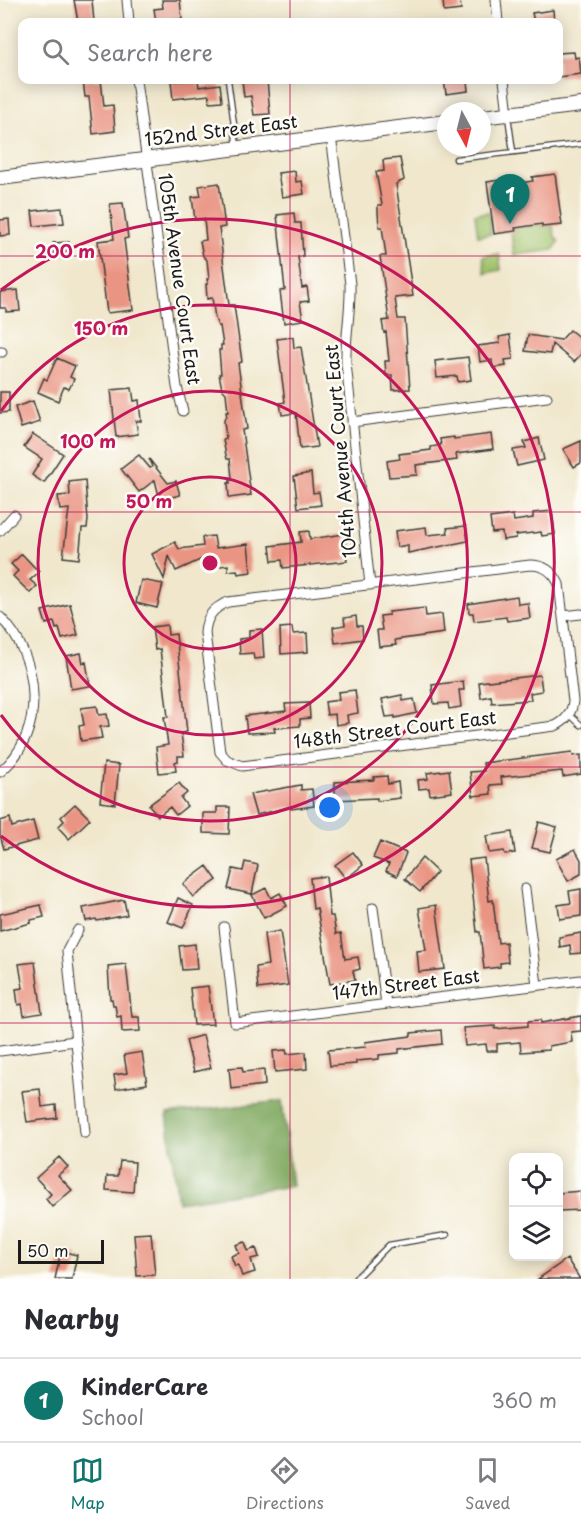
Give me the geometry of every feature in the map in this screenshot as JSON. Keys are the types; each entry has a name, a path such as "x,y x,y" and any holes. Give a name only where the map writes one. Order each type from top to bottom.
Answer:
{"main road":[{"path":"491,116 581,105"},
{"name":"152nd Street East","path":"0,177 437,123"}],"street":[{"path":"127,0 129,18"},
{"path":"496,0 498,18"},
{"name":"105th Avenue Court East","path":"137,84 177,387 183,411"},
{"path":"504,84 508,114"},
{"name":"104th Avenue Court East","path":"332,136 350,284 351,299 345,340 370,585"},
{"path":"352,423 547,397"},
{"path":"0,531 14,515"},
{"path":"370,585 530,565 547,568 559,584 573,701 568,716"},
{"name":"148th Street Court East","path":"370,585 228,602 219,605 211,613 205,633 218,746 227,760 242,766 555,726 568,716"},
{"path":"563,616 581,614"},
{"path":"0,617 27,657 34,702 27,732 10,762 0,772"},
{"path":"525,889 537,985"},
{"path":"373,908 386,1004"},
{"name":"147th Street East","path":"224,927 236,1023 581,980"},
{"path":"78,930 67,951 85,1133"},
{"path":"0,1051 75,1041"}],"lane":[{"path":"229,84 237,147"},
{"path":"508,114 513,152"},
{"path":"456,159 581,144"},
{"path":"568,716 581,725"},
{"path":"355,1279 389,1245 447,1235"}],"green space":[{"path":"489,212 491,234 478,236 475,214"},
{"path":"542,224 542,227 553,226 555,237 559,242 553,250 514,255 511,231 516,231 515,228"},
{"path":"499,254 501,270 485,273 483,256"},
{"path":"282,1101 292,1186 178,1202 167,1114"}],"building":[{"path":"74,0 92,0 94,18 77,18"},
{"path":"162,0 180,0 182,18 155,18 154,9 163,8"},
{"path":"443,0 460,0 461,10 444,12"},
{"path":"553,10 554,18 533,18 532,13"},
{"path":"574,52 575,58 579,57 581,74 563,76 563,53"},
{"path":"83,84 101,84 104,106 113,105 115,131 93,134 89,97 85,97"},
{"path":"171,84 199,84 199,87 220,84 222,101 210,102 209,95 173,99"},
{"path":"242,84 267,84 270,114 254,115 251,96 244,97"},
{"path":"445,84 467,84 468,91 446,94"},
{"path":"400,158 404,180 396,184 413,296 395,298 398,319 405,319 410,389 393,390 392,375 386,375 385,361 389,361 386,332 384,333 382,321 389,320 380,256 386,256 382,227 379,227 378,205 382,205 376,172 384,171 383,160"},
{"path":"295,171 296,182 302,181 304,194 282,197 278,173"},
{"path":"555,174 562,225 542,227 542,224 494,234 487,182 513,178 514,184 533,181 532,177"},
{"path":"219,183 225,227 219,228 229,305 234,305 242,362 238,363 247,429 242,430 251,495 229,498 228,483 232,478 230,459 227,459 223,440 226,439 224,421 227,417 226,412 228,412 226,393 222,389 219,374 221,374 219,350 223,345 212,298 207,299 206,284 209,279 207,260 203,256 200,241 206,240 204,219 195,220 192,197 201,196 199,186"},
{"path":"123,203 128,238 124,239 133,310 107,313 98,241 114,239 110,204"},
{"path":"62,208 64,223 34,226 32,211"},
{"path":"294,213 295,223 301,223 303,256 298,257 302,288 307,287 309,301 300,302 303,320 284,323 280,291 285,290 277,215"},
{"path":"9,219 10,235 0,236 0,220"},
{"path":"69,242 70,255 54,256 53,243"},
{"path":"18,290 20,311 6,312 6,308 0,308 0,292"},
{"path":"570,330 581,339 581,354 574,362 552,344 550,354 525,351 528,335 561,340"},
{"path":"510,335 513,359 505,360 506,366 493,368 492,360 480,362 478,346 500,343 499,337"},
{"path":"293,337 294,348 301,347 317,447 300,449 296,413 282,415 280,403 285,402 277,339"},
{"path":"468,357 471,380 458,382 457,376 437,378 435,361"},
{"path":"57,358 75,366 70,377 74,379 69,389 64,387 58,401 38,392 44,378 47,380"},
{"path":"132,388 134,401 139,400 141,421 136,421 138,434 116,437 111,390"},
{"path":"0,392 9,392 9,412 0,413"},
{"path":"33,401 40,422 21,428 15,407"},
{"path":"33,434 63,454 44,483 32,475 42,459 24,447"},
{"path":"491,434 493,449 456,454 457,460 416,465 417,475 389,477 387,461 400,459 399,454 431,450 431,447 441,445 440,439"},
{"path":"539,438 544,460 517,466 513,450 526,448 524,442"},
{"path":"581,441 581,463 574,467 563,449"},
{"path":"139,455 150,468 152,467 149,459 168,483 176,481 180,495 160,500 155,480 139,492 121,469"},
{"path":"311,473 313,493 319,492 321,505 298,508 294,476"},
{"path":"85,480 88,520 87,528 82,528 79,559 63,557 69,509 60,510 58,496 70,495 69,482"},
{"path":"552,511 555,534 542,536 541,532 516,535 516,538 503,540 502,532 492,533 490,518 513,515 514,521 533,518 533,513"},
{"path":"466,526 468,541 408,553 408,545 397,547 395,531 426,527 427,535 448,533 447,528"},
{"path":"309,531 310,539 344,534 347,561 283,568 282,560 272,561 270,546 301,542 300,532"},
{"path":"214,536 216,548 248,544 251,572 238,574 237,570 228,571 228,565 205,568 204,558 176,571 169,556 164,579 152,554 175,542 179,549 203,546 202,537"},
{"path":"22,554 39,572 30,580 37,586 30,593 13,576 18,571 11,564"},
{"path":"141,580 163,584 157,608 136,603"},
{"path":"517,596 518,604 528,603 530,618 507,621 506,617 474,621 473,613 469,613 468,604"},
{"path":"70,604 78,635 62,639 59,628 56,629 54,622 46,624 42,611"},
{"path":"425,608 426,616 442,614 444,633 395,640 396,645 379,647 377,630 382,630 380,616 389,615 389,612"},
{"path":"356,616 357,626 362,626 363,639 335,643 333,627 345,625 344,618"},
{"path":"167,625 168,635 176,634 187,732 181,733 184,756 178,756 178,761 175,762 176,771 159,773 156,747 168,745 164,717 168,717 160,649 155,650 152,627"},
{"path":"292,627 293,634 307,633 308,652 281,654 280,628"},
{"path":"262,629 264,658 254,659 253,653 240,654 239,639 249,638 249,630"},
{"path":"81,653 83,663 86,662 90,686 71,689 66,656"},
{"path":"540,675 542,691 530,693 531,700 492,703 491,696 481,698 479,682"},
{"path":"463,681 464,690 459,690 461,707 449,709 448,703 434,704 432,685"},
{"path":"355,690 358,713 347,715 348,723 336,725 335,714 327,715 325,702 339,700 338,692"},
{"path":"402,695 403,701 414,699 417,713 395,718 395,716 386,717 382,699"},
{"path":"309,703 310,718 300,719 300,726 274,728 275,732 247,733 245,716 286,711 285,704"},
{"path":"97,706 99,715 107,714 109,726 100,727 102,738 81,741 79,726 84,725 81,708"},
{"path":"572,752 573,756 581,755 581,774 563,777 562,771 501,777 502,784 490,785 491,794 473,796 470,772 484,771 483,763"},
{"path":"104,763 119,765 115,804 100,802"},
{"path":"449,770 452,792 430,795 429,788 419,789 418,780 428,779 427,773"},
{"path":"387,776 388,784 398,782 400,798 377,801 377,798 335,800 335,782 374,780 374,777"},
{"path":"179,783 187,793 181,798 187,806 176,815 170,807 158,816 149,805"},
{"path":"301,785 301,790 312,789 314,806 291,809 290,807 256,815 250,794"},
{"path":"75,804 90,819 69,839 58,827 64,821 61,817"},
{"path":"217,807 230,807 229,834 203,833 203,813 217,813"},
{"path":"10,818 12,827 33,821 38,840 4,849 0,835 0,821"},
{"path":"539,822 557,827 550,852 532,848"},
{"path":"512,832 515,853 505,854 504,851 489,853 486,836"},
{"path":"380,842 406,853 397,876 386,871 389,864 373,858"},
{"path":"575,849 581,860 581,874 568,881 556,859"},
{"path":"353,852 363,865 346,879 335,865"},
{"path":"422,858 437,872 420,892 405,879"},
{"path":"484,858 489,901 493,900 498,943 506,942 508,962 500,963 500,967 484,969 480,932 477,932 469,860"},
{"path":"245,862 258,865 252,894 228,889 233,869 243,871"},
{"path":"207,866 217,880 193,897 183,884"},
{"path":"326,876 330,916 333,916 336,934 341,933 345,959 358,957 360,969 353,971 355,980 330,984 317,908 313,909 310,878"},
{"path":"266,888 271,898 280,893 287,906 264,918 252,895"},
{"path":"581,889 581,916 560,919 558,905 571,903 569,891"},
{"path":"178,898 193,905 183,928 168,922"},
{"path":"124,900 127,915 86,921 83,908"},
{"path":"41,905 44,917 0,931 0,914"},
{"path":"436,905 445,969 419,972 417,951 426,950 419,908"},
{"path":"280,931 288,985 258,989 256,967 268,965 264,934"},
{"path":"581,933 581,953 571,954 570,945 560,947 559,937"},
{"path":"195,944 197,969 182,970 179,946"},
{"path":"35,962 42,1013 24,1016 22,1004 18,1005 16,989 23,988 19,964"},
{"path":"126,964 132,1017 139,1017 140,1031 122,1032 121,1016 117,1017 115,1005 110,999 108,966"},
{"path":"208,986 213,1024 194,1025 190,988"},
{"path":"581,1016 581,1031 571,1032 572,1042 549,1046 549,1050 521,1052 520,1042 497,1044 497,1051 487,1051 486,1044 465,1046 463,1028 495,1026 495,1029 528,1026 528,1021 541,1020 541,1023"},
{"path":"441,1030 442,1044 399,1049 399,1053 379,1055 379,1059 330,1066 328,1050 366,1047 365,1042"},
{"path":"203,1035 211,1068 194,1072 186,1040"},
{"path":"286,1050 287,1054 306,1052 307,1069 275,1072 273,1051"},
{"path":"142,1052 147,1084 116,1089 114,1075 127,1073 124,1055"},
{"path":"242,1067 243,1072 264,1070 265,1085 231,1089 229,1068"},
{"path":"40,1089 42,1107 56,1105 57,1118 27,1122 22,1091"},
{"path":"59,1157 68,1167 58,1175 72,1190 52,1207 46,1199 51,1194 36,1178"},
{"path":"120,1161 135,1162 133,1192 106,1190 107,1176 118,1176"},
{"path":"581,1191 581,1210 563,1211 563,1193"},
{"path":"151,1233 155,1275 137,1276 134,1234"},
{"path":"245,1242 248,1251 256,1248 259,1257 251,1259 255,1272 242,1276 231,1256 239,1253 236,1245"},
{"path":"61,1251 77,1255 72,1279 55,1279"},
{"path":"567,1259 580,1279 538,1279"}],"place":[{"name":"KinderCare","path":"510,224"}]}
